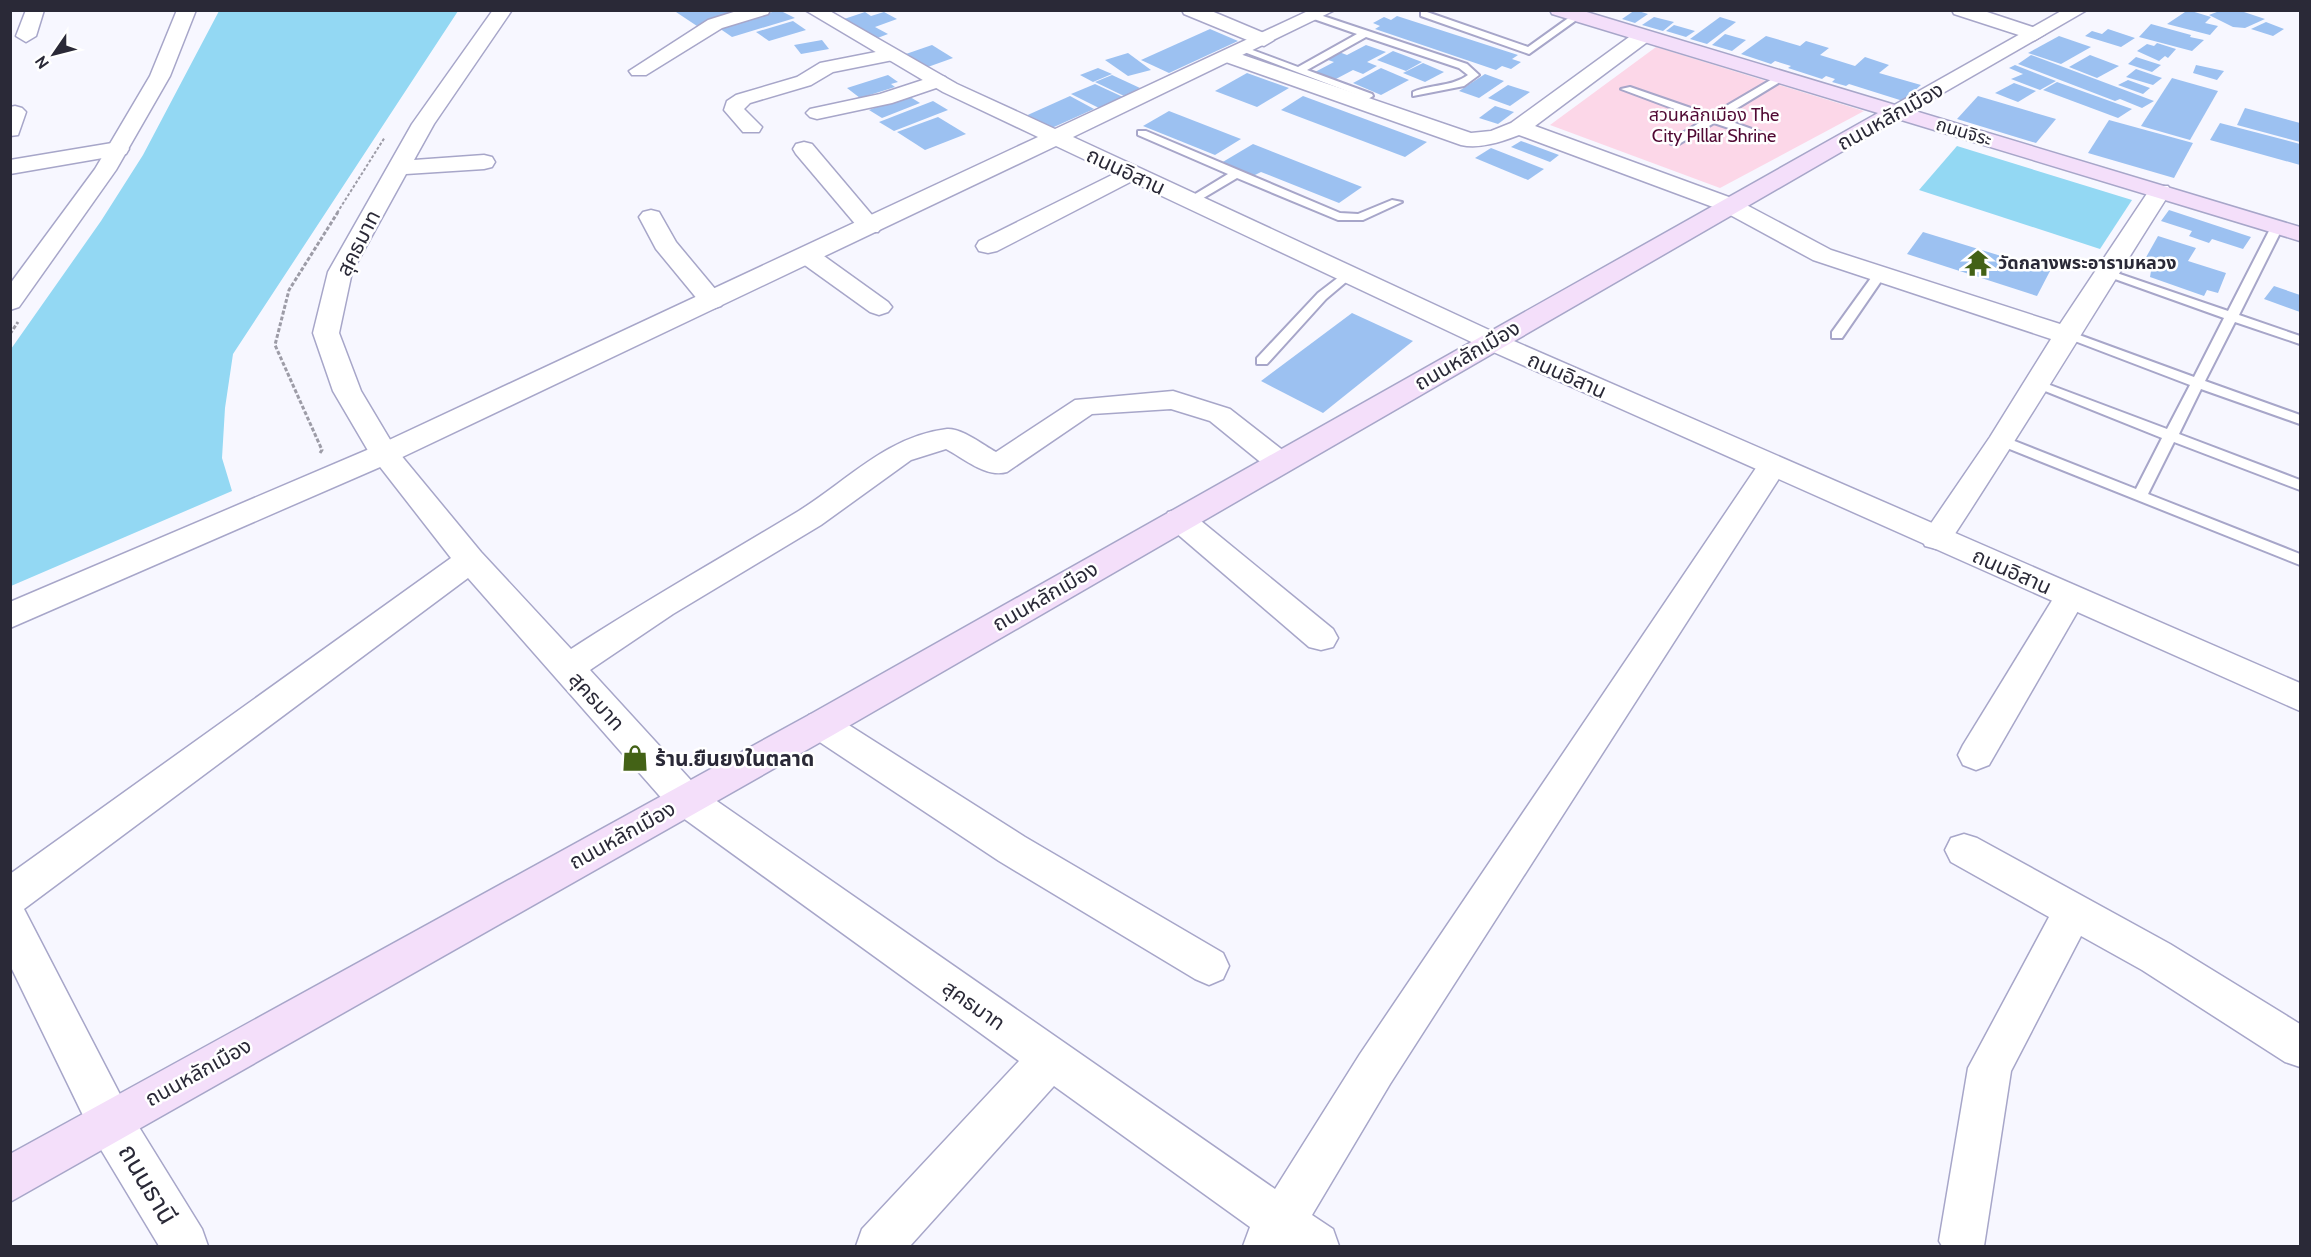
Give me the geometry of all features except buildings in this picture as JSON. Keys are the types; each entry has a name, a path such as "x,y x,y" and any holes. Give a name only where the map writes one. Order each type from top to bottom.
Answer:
{"main road":[{"name":"ถนนจิระ","path":"1568,13 2301,234"},
{"name":"ถนนหลักเมือง","path":"10,1179 820,724 1896,112"}],"street":[{"path":"26,36 35,10"},
{"path":"10,302 105,170 160,76 187,10"},
{"name":"สุคธมาท","path":"503,10 423,124 340,272 326,333 347,391 384,454 470,560 685,800 1050,1059 1288,1239"},
{"path":"639,71 715,24 761,10"},
{"name":"ถนนอิสาน","path":"814,10 938,81 1491,341 2301,698"},
{"path":"1191,10 1246,49 1469,140 1494,137 1520,128 1644,36"},
{"path":"1961,10 2035,34"},
{"name":"ถนนหลักเมือง","path":"1896,112 2078,10"},
{"path":"10,616 384,454 870,228 1320,13"},
{"path":"751,127 734,110 734,105 743,99 804,81 827,67 891,54"},
{"path":"817,113 885,99 938,81"},
{"path":"1520,128 1729,206 1812,250 2066,335"},
{"path":"10,167 118,148"},
{"path":"804,149 870,228"},
{"path":"398,168 484,162"},
{"path":"988,246 1130,173"},
{"path":"1936,538 2002,441 2066,335 2160,191"},
{"path":"651,217 665,244 712,301"},
{"path":"808,256 879,307"},
{"path":"568,668 662,606 810,518 901,453 949,438 997,465 1085,406 1173,400 1220,415 1279,462"},
{"path":"1288,1239 1375,1069 1772,466"},
{"path":"1179,519 1321,638"},
{"path":"10,897 470,560"},
{"path":"1976,755 2070,597"},
{"path":"820,724 1012,849 1209,966"},
{"path":"1964,850 2156,957 2301,1047"},
{"path":"1963,1241 1990,1068 2042,966 2074,911"},
{"name":"ถนนธานี","path":"10,922 110,1122 185,1246"},
{"path":"879,1246 1050,1059"}],"lane":[{"path":"1430,10 1424,14 1529,51 1568,13"},
{"path":"1320,13 1365,33 1463,66 1474,75 1465,84 1434,87 1417,94"},
{"path":"1299,70 1365,33"},
{"path":"1246,49 1368,96"},
{"path":"1675,142 1781,77"},
{"path":"1626,89 1770,139"},
{"path":"1142,133 1338,216 1359,218 1396,202"},
{"path":"1191,201 1237,173"},
{"path":"2139,497 2277,227"},
{"path":"1262,362 1322,296 1348,274"},
{"path":"1837,335 1880,274"},
{"path":"2106,274 2301,340"},
{"path":"2066,335 2301,420"},
{"path":"2037,385 2301,484"},
{"path":"2002,441 2301,560"}],"path":[{"path":"317,460 322,450 275,345 289,290 389,132"}],"green space":[{"name":"สวนหลักเมือง The City Pillar Shrine","path":"1656,47 1864,111 1720,188 1550,125"}],"water":[{"path":"219,11 458,11 233,354 225,408 222,458 232,491 11,586 11,349 101,221 143,155"},
{"path":"1957,146 2132,200 2100,249 1919,190"}],"place":[{"name":"วัดกลางพระอารามหลวง","path":"1978,263"},
{"name":"ร้าน.ยืนยงในตลาด","path":"635,758"}]}
